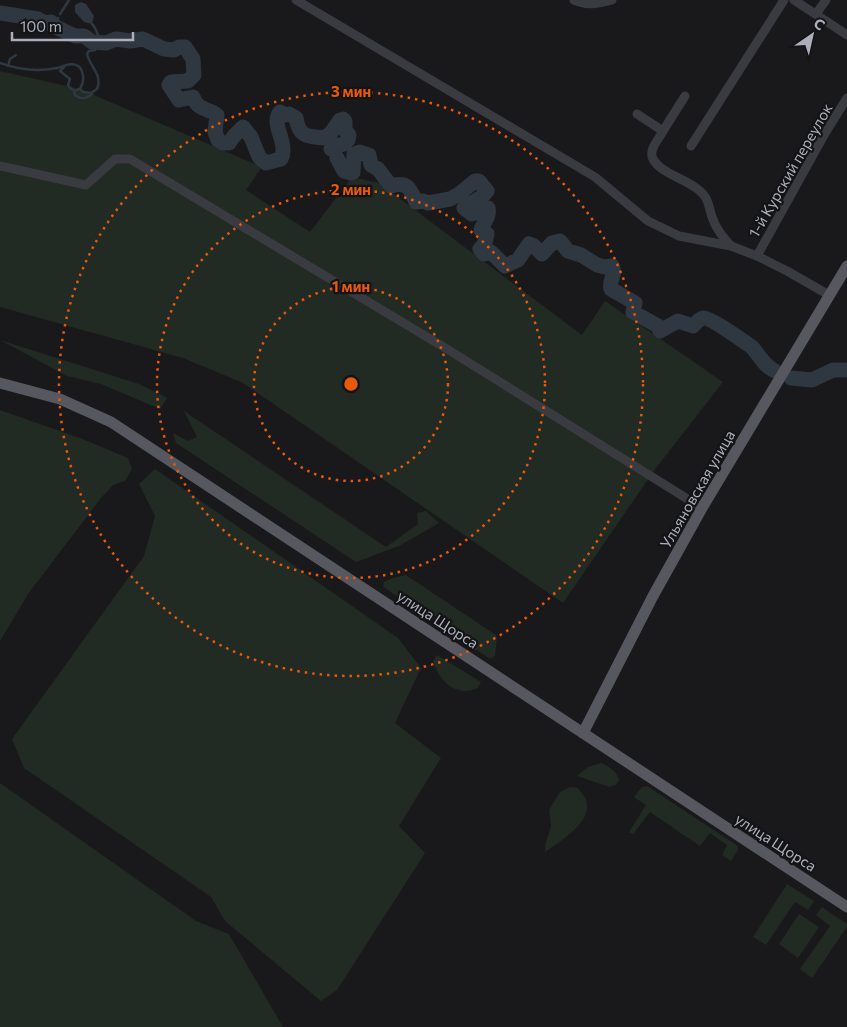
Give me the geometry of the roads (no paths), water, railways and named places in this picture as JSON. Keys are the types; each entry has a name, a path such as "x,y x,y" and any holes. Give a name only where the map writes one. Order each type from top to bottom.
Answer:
{"main road":[{"name":"Ульяновская улица","path":"583,733 653,596 702,508 845,272"},
{"name":"улица Щорса","path":"0,383 60,399 111,422 847,907"}],"street":[{"path":"296,0 595,177 648,220 679,236 731,246 757,256 830,295"},
{"path":"574,0 583,4 596,5 612,0"},
{"path":"692,146 784,0"},
{"path":"794,0 847,35"},
{"path":"816,14 826,0"},
{"path":"685,96 652,149 652,157 658,166 687,182 706,198 712,219 721,235 731,246"},
{"name":"1-й Курский переулок","path":"757,256 824,135 847,98"},
{"path":"637,114 663,131"},
{"path":"0,166 86,185 115,159 130,159 464,359 702,508"}],"waterway":[{"path":"60,14 69,0"},
{"path":"0,13 38,19 45,23 51,22 64,31 75,36 84,36 92,42 106,43 116,39 130,41 143,39 164,49 174,50 179,47 185,47 193,59 194,75 188,81 171,82 169,85 179,100 193,97 198,105 217,115 215,132 218,140 223,143 229,143 243,127 251,137 259,157 266,163 281,159 283,147 277,122 280,112 296,118 299,129 308,136 324,138 343,119 345,121 345,130 349,135 348,140 344,144 332,147 331,149"},
{"path":"53,24 58,18"},
{"path":"0,63 21,69 35,70 57,68 70,64 76,65 82,70 83,74 83,82 80,89 83,92 91,93 97,89 98,79 87,54 89,51 95,50 102,43 92,24"},
{"path":"8,66 10,59 16,55"},
{"path":"64,67 60,71 70,79 69,87 74,90 79,89"},
{"path":"74,91 75,95 81,98 86,98 92,94"},
{"path":"337,158 344,171 351,173 353,172 354,154 360,152 369,155 371,165 378,169 391,186 405,185 416,202 423,201 428,203 450,199 475,181 479,181 487,191 482,197 464,208 472,214 488,208 487,217 481,230 487,234 485,243 480,249 484,254 491,252 505,266 518,260 529,244 542,254 552,243 560,241 568,251 581,255 597,265 612,266 614,272 610,286 611,289 635,303 633,312 658,326 660,331 678,321 693,326 703,318 707,319 752,347 765,363 775,371"},
{"path":"791,378 812,380 833,370 847,370"}]}
